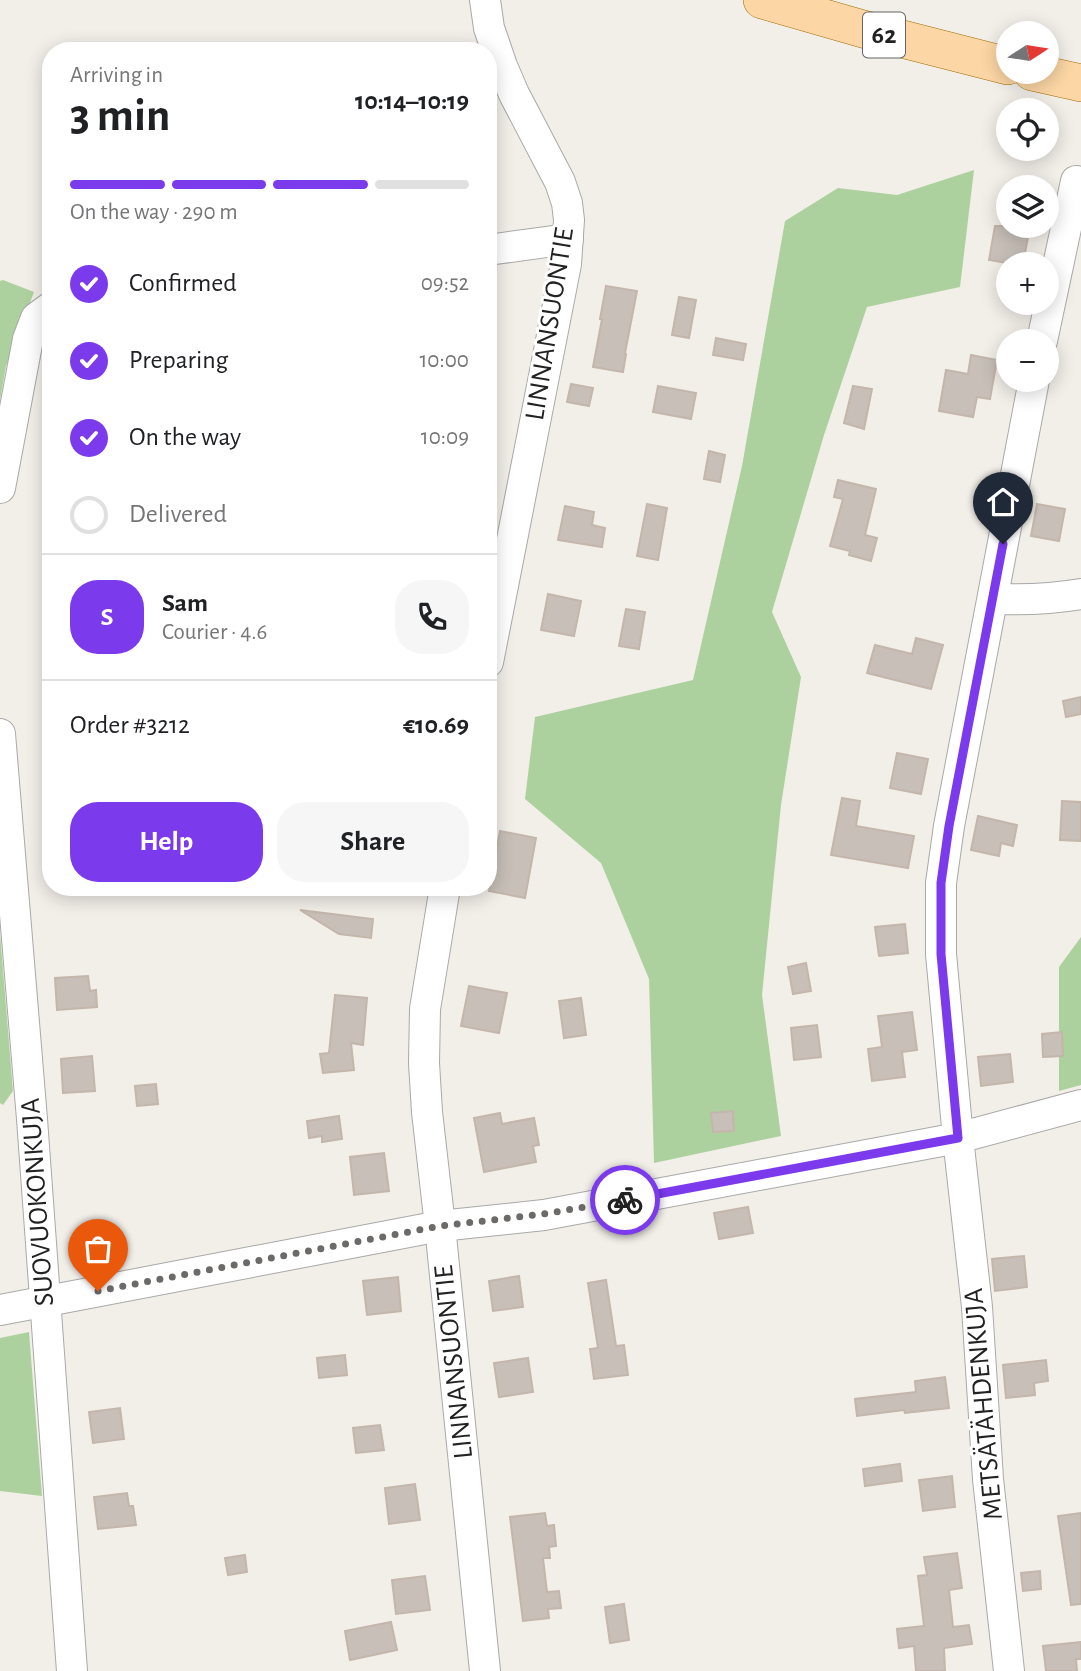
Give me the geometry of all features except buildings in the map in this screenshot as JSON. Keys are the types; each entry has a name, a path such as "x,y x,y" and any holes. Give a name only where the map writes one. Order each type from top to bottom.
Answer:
{"main road":[{"name":"62","path":"762,0 996,63"},
{"path":"1059,78 1081,83"}],"street":[{"name":"LINNANSUONTIE","path":"485,0 494,42"},
{"name":"LINNANSUONTIE","path":"497,51 514,94 560,182 569,220 566,264 497,616"},
{"path":"1045,329 1076,181"},
{"path":"497,249 568,239"},
{"path":"0,488 28,339 36,318 42,314"},
{"name":"METSÄTÄHDENKUJA","path":"1009,1671 988,1479 977,1307 941,954 941,883 949,826 1032,392"},
{"path":"993,599 1057,598 1081,594"},
{"name":"SUOVUOKONKUJA","path":"0,734 46,1301 72,1671"},
{"name":"LINNANSUONTIE","path":"444,896 425,1009 424,1063 485,1671"},
{"path":"0,1310 440,1226 544,1214 958,1138 1081,1105"}],"green space":[{"path":"974,170 960,287 867,307 824,435 772,612 801,677 781,805 762,995 781,1136 654,1163 649,979 601,863 525,799 535,717 693,680 742,466 785,221 838,188 897,195"},
{"path":"0,281 34,292 6,366 0,400"},
{"path":"0,933 13,1091 3,1105 0,1103"},
{"path":"1081,937 1081,1085 1059,1091 1059,967"},
{"path":"29,1332 42,1496 0,1491 0,1338"}],"way so far":[{"path":"98,1291 440,1226 544,1214 625,1200"}],"route":[{"path":"625,1200 958,1138 941,954 941,883 949,826 1003,544"}]}
